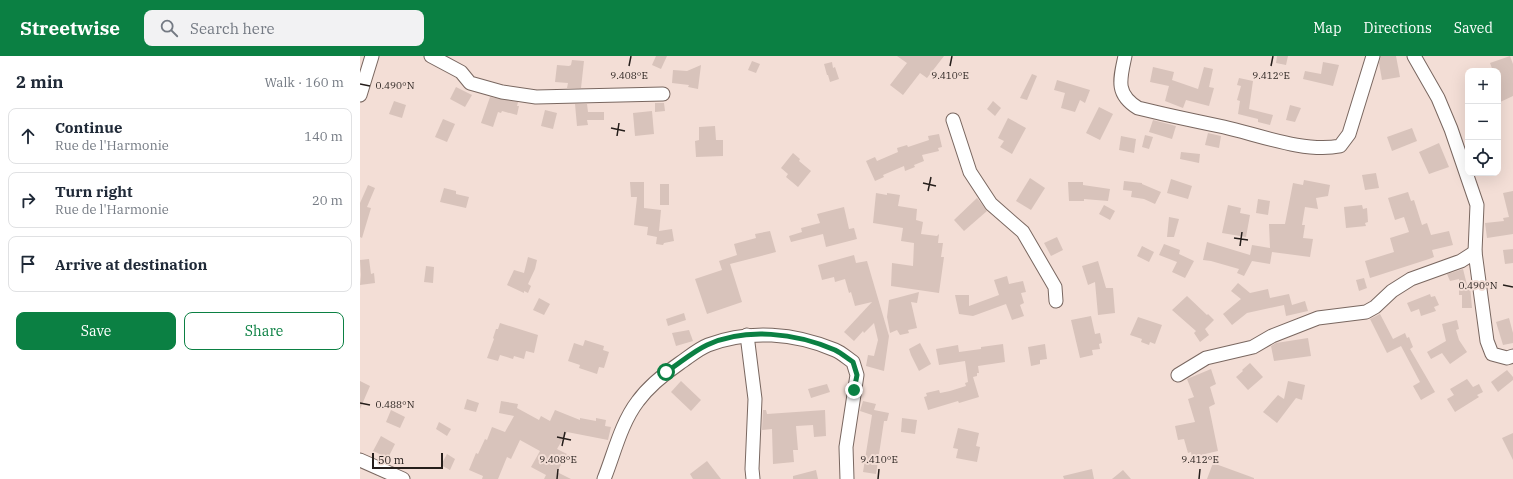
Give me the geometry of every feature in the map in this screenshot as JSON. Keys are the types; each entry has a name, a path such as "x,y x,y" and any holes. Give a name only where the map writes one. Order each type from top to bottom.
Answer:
{"street":[{"path":"360,94 372,56"},
{"path":"431,56 461,72 470,83 502,92 536,97 663,94"},
{"path":"1125,56 1120,88 1129,103 1138,108 1224,127 1282,142 1324,149 1340,146 1349,134 1373,56"},
{"path":"1414,56 1438,98 1452,129 1477,205 1475,252 1487,341 1492,354 1508,358 1513,356"},
{"path":"953,120 970,172 991,204 1023,232 1055,287 1056,301"},
{"path":"1178,375 1206,358 1253,347 1272,336 1318,318 1366,312 1375,307 1392,291 1411,279 1461,261 1475,252"},
{"path":"604,479 627,420 637,402 666,372 706,346 747,335 768,334 807,340 836,351 853,362 857,375 846,448 847,479"},
{"path":"747,335 756,400 752,469 753,479"},
{"path":"360,460 402,479"}],"building":[{"path":"656,56 667,56 661,69 652,65"},
{"path":"897,56 944,56 927,78 920,73 903,95 890,85 907,63"},
{"path":"1277,56 1288,56 1286,65 1276,63"},
{"path":"1381,56 1396,56 1400,77 1382,80 1379,63"},
{"path":"1510,56 1513,64 1513,96 1501,102 1501,68 1492,68 1490,63"},
{"path":"572,60 584,61 581,88 567,88 568,83 555,82 557,65 569,66 571,65"},
{"path":"752,61 760,64 756,73 748,70"},
{"path":"832,62 833,68 835,67 839,79 830,82 824,64"},
{"path":"1323,62 1339,65 1333,86 1303,79 1305,71 1321,74"},
{"path":"701,65 698,89 688,87 689,85 672,83 673,70 687,71"},
{"path":"1153,67 1174,72 1172,80 1198,89 1204,67 1213,69 1209,87 1214,88 1209,106 1186,100 1183,108 1165,101 1169,86 1150,82"},
{"path":"1032,74 1037,76 1027,100 1020,98"},
{"path":"1239,78 1253,81 1249,109 1273,115 1270,125 1258,122 1258,119 1238,114 1240,101 1237,100 1241,86 1237,85"},
{"path":"1057,80 1090,90 1085,103 1080,100 1075,112 1061,108 1065,93 1054,90"},
{"path":"456,87 472,95 465,107 450,99"},
{"path":"490,97 518,102 517,106 519,106 517,115 502,111 501,113 498,112 493,127 481,123"},
{"path":"394,101 406,105 402,118 389,114"},
{"path":"993,101 1001,108 995,116 987,109"},
{"path":"655,103 664,103 665,111 655,112"},
{"path":"575,104 587,104 588,112 604,112 604,120 587,120 588,125 577,126"},
{"path":"1290,105 1301,108 1295,122 1286,120"},
{"path":"1099,107 1113,114 1100,140 1086,133"},
{"path":"545,110 557,113 553,129 541,126"},
{"path":"652,111 654,134 635,136 633,113"},
{"path":"1008,118 1026,128 1012,154 1000,147 1004,141 998,138"},
{"path":"443,119 455,124 447,142 435,137"},
{"path":"1153,120 1176,126 1172,139 1149,132"},
{"path":"715,126 716,140 723,140 723,156 696,157 695,141 699,140 699,127"},
{"path":"1412,128 1417,141 1392,151 1387,137"},
{"path":"1208,133 1221,136 1219,148 1205,145"},
{"path":"939,134 942,147 938,148 939,151 922,155 924,161 914,165 915,167 905,171 904,166 883,175 884,177 875,181 866,161 875,157 877,161 898,152 897,148 907,145 908,147 929,140 928,136"},
{"path":"1145,135 1153,137 1149,149 1142,147"},
{"path":"1121,136 1136,139 1134,153 1119,150"},
{"path":"1439,143 1449,167 1429,174 1419,152"},
{"path":"1181,152 1200,154 1199,163 1180,159"},
{"path":"793,153 800,159 799,161 811,171 798,187 786,177 788,174 781,168"},
{"path":"1376,173 1379,188 1365,190 1362,175"},
{"path":"1030,178 1045,188 1031,210 1016,201"},
{"path":"1171,179 1192,186 1188,199 1167,193"},
{"path":"1304,180 1330,185 1328,196 1316,198 1318,209 1305,207 1302,225 1305,225 1303,238 1313,239 1310,257 1272,252 1270,264 1252,261 1244,276 1237,273 1239,269 1203,260 1207,242 1250,255 1252,245 1270,248 1269,224 1285,224 1293,183 1303,185"},
{"path":"1124,181 1142,183 1161,192 1155,204 1144,199 1131,197 1132,191 1123,190"},
{"path":"630,182 644,182 644,208 661,210 659,231 672,229 674,241 664,243 663,245 656,244 657,237 647,235 648,227 634,225 637,197 631,197"},
{"path":"1068,182 1083,182 1083,185 1110,189 1108,201 1084,199 1084,201 1069,201"},
{"path":"660,184 669,184 669,205 660,205"},
{"path":"368,185 375,188 367,207 371,208 362,238 360,237 360,203"},
{"path":"444,188 456,191 456,194 469,197 466,208 440,202"},
{"path":"1513,191 1513,234 1487,238 1485,223 1504,221 1503,218 1509,217 1503,193"},
{"path":"1408,192 1411,201 1414,200 1422,225 1427,223 1431,235 1449,231 1453,245 1432,250 1434,257 1429,259 1370,278 1365,261 1394,252 1390,238 1409,232 1404,217 1395,220 1388,198"},
{"path":"876,193 900,195 898,206 917,209 916,220 923,222 921,234 937,236 939,234 938,243 943,243 941,257 944,257 939,293 891,286 892,263 913,266 914,243 901,241 903,228 873,223"},
{"path":"977,198 987,211 964,231 954,220"},
{"path":"1258,199 1270,201 1268,215 1256,213"},
{"path":"1104,205 1115,211 1110,220 1099,214"},
{"path":"1228,205 1241,208 1240,213 1250,215 1246,237 1222,233"},
{"path":"1362,205 1363,209 1367,208 1368,222 1365,223 1366,226 1346,228 1344,207"},
{"path":"844,207 849,229 854,228 857,239 826,247 823,234 791,242 789,236 802,232 801,228 820,223 817,214"},
{"path":"1169,217 1179,219 1174,237 1167,237"},
{"path":"770,231 776,252 730,264 742,302 707,314 695,279 722,270 719,261 737,255 734,244 756,238 755,234"},
{"path":"1057,237 1063,250 1051,256 1044,243"},
{"path":"1164,244 1180,250 1179,254 1194,261 1185,278 1172,272 1177,262 1159,255"},
{"path":"1142,246 1154,252 1149,262 1137,256"},
{"path":"1513,249 1513,263 1505,264 1503,250"},
{"path":"854,255 856,263 867,261 889,336 884,371 866,366 868,355 874,356 878,340 874,323 864,333 863,331 854,341 844,332 872,302 855,306 845,279 835,282 834,277 822,280 818,265"},
{"path":"528,257 537,260 535,269 528,284 531,286 528,293 524,291 524,293 507,285 514,270 524,273"},
{"path":"369,259 371,274 374,273 375,283 360,285 360,260"},
{"path":"1098,261 1106,288 1113,288 1115,313 1098,315 1095,282 1088,285 1082,266"},
{"path":"426,266 434,267 433,283 424,282"},
{"path":"1463,269 1467,285 1470,285 1472,308 1462,308 1462,295 1459,295 1459,279 1450,281 1447,274"},
{"path":"1007,276 1009,284 1023,281 1026,292 1021,293 1024,303 1020,305 1024,316 1012,320 1006,304 973,316 959,314 955,295 969,295 969,306 999,295 994,280"},
{"path":"1364,278 1367,288 1359,291 1356,280"},
{"path":"1238,283 1250,293 1268,289 1270,298 1289,294 1292,305 1305,301 1308,311 1286,316 1284,305 1247,313 1232,325 1223,314 1241,299 1231,291"},
{"path":"919,292 917,303 911,302 917,328 908,330 909,333 900,335 897,330 890,333 887,317 889,300"},
{"path":"1430,294 1431,297 1435,296 1439,305 1434,307 1436,311 1421,316 1419,309 1411,312 1407,303"},
{"path":"1187,296 1214,320 1205,329 1209,335 1200,342 1194,333 1196,331 1172,310"},
{"path":"539,298 550,304 544,315 533,310"},
{"path":"684,313 686,320 668,326 666,319"},
{"path":"1380,314 1393,339 1405,333 1407,338 1409,337 1413,347 1410,349 1435,392 1421,400 1413,386 1420,382 1401,346 1387,353 1370,319"},
{"path":"1091,316 1095,334 1100,333 1102,343 1099,344 1100,349 1092,350 1093,355 1080,358 1071,320"},
{"path":"1138,317 1162,325 1155,344 1150,342 1149,345 1141,342 1142,339 1130,335"},
{"path":"1509,318 1513,333 1513,343 1503,345 1496,322"},
{"path":"1457,320 1459,329 1456,330 1459,340 1467,352 1450,364 1442,353 1431,359 1427,352 1446,341 1442,324"},
{"path":"500,323 538,335 534,353 526,351 524,359 514,356 513,359 500,355 498,361 487,358 496,329 498,329"},
{"path":"689,330 693,341 676,346 672,333"},
{"path":"1308,338 1311,356 1274,361 1271,346 1276,343"},
{"path":"585,340 604,346 603,350 609,352 604,368 599,367 597,374 579,368 580,365 568,361 574,343 583,346"},
{"path":"920,343 931,364 919,371 909,349"},
{"path":"1003,344 1005,362 978,366 979,373 977,373 977,376 973,377 979,397 959,403 958,401 928,410 924,397 927,396 926,393 939,390 940,393 950,391 966,386 965,383 968,382 965,361 939,365 936,349 958,345 959,352"},
{"path":"1045,344 1047,359 1040,360 1040,364 1031,366 1028,347"},
{"path":"1250,363 1263,377 1248,390 1236,377"},
{"path":"1211,369 1216,384 1210,387 1215,404 1209,407 1218,451 1192,457 1191,452 1188,453 1184,439 1178,440 1175,426 1195,422 1188,399 1194,397 1187,379"},
{"path":"1507,370 1513,377 1513,380 1498,392 1491,382"},
{"path":"1467,379 1473,387 1479,384 1483,392 1477,395 1479,397 1455,412 1447,399 1454,395 1450,389"},
{"path":"360,381 370,386 360,409"},
{"path":"681,381 701,400 691,411 671,392"},
{"path":"1288,381 1305,385 1302,400 1296,398 1277,423 1263,412 1278,395 1284,399"},
{"path":"827,384 830,392 811,398 808,389"},
{"path":"467,399 479,403 476,412 464,409"},
{"path":"501,401 518,404 517,408 539,420 541,416 550,421 555,410 580,420 580,418 596,421 596,418 606,420 605,426 611,427 608,440 567,432 557,449 567,454 557,472 571,479 544,479 546,475 531,467 540,451 520,440 511,459 507,457 498,479 482,479 483,476 469,470 476,453 478,454 485,439 487,440 492,427 505,432 514,416 499,413"},
{"path":"863,401 876,404 874,410 889,413 887,421 884,421 876,474 863,472 872,415 860,411"},
{"path":"391,410 405,417 400,428 386,422"},
{"path":"763,410 766,410 767,414 825,410 826,436 814,437 813,425 796,426 798,450 793,450 794,462 773,464 772,429 762,430"},
{"path":"902,418 917,420 915,434 901,432"},
{"path":"439,422 451,429 447,436 436,429"},
{"path":"958,428 979,433 976,446 980,447 977,462 956,458 958,449 953,448"},
{"path":"1513,433 1513,460 1502,438"},
{"path":"381,436 395,444 388,458 373,451"},
{"path":"447,454 455,459 450,470 441,465"},
{"path":"707,461 721,479 693,479 690,474"},
{"path":"1213,463 1254,478 1254,479 1207,479"},
{"path":"1092,469 1094,479 1064,479 1063,476"},
{"path":"816,470 818,479 793,479 793,476"},
{"path":"1123,470 1131,479 1112,479"}],"route":[{"path":"666,372 706,346 747,335 768,334 807,340 836,351 853,362 857,375 854,390"}]}
